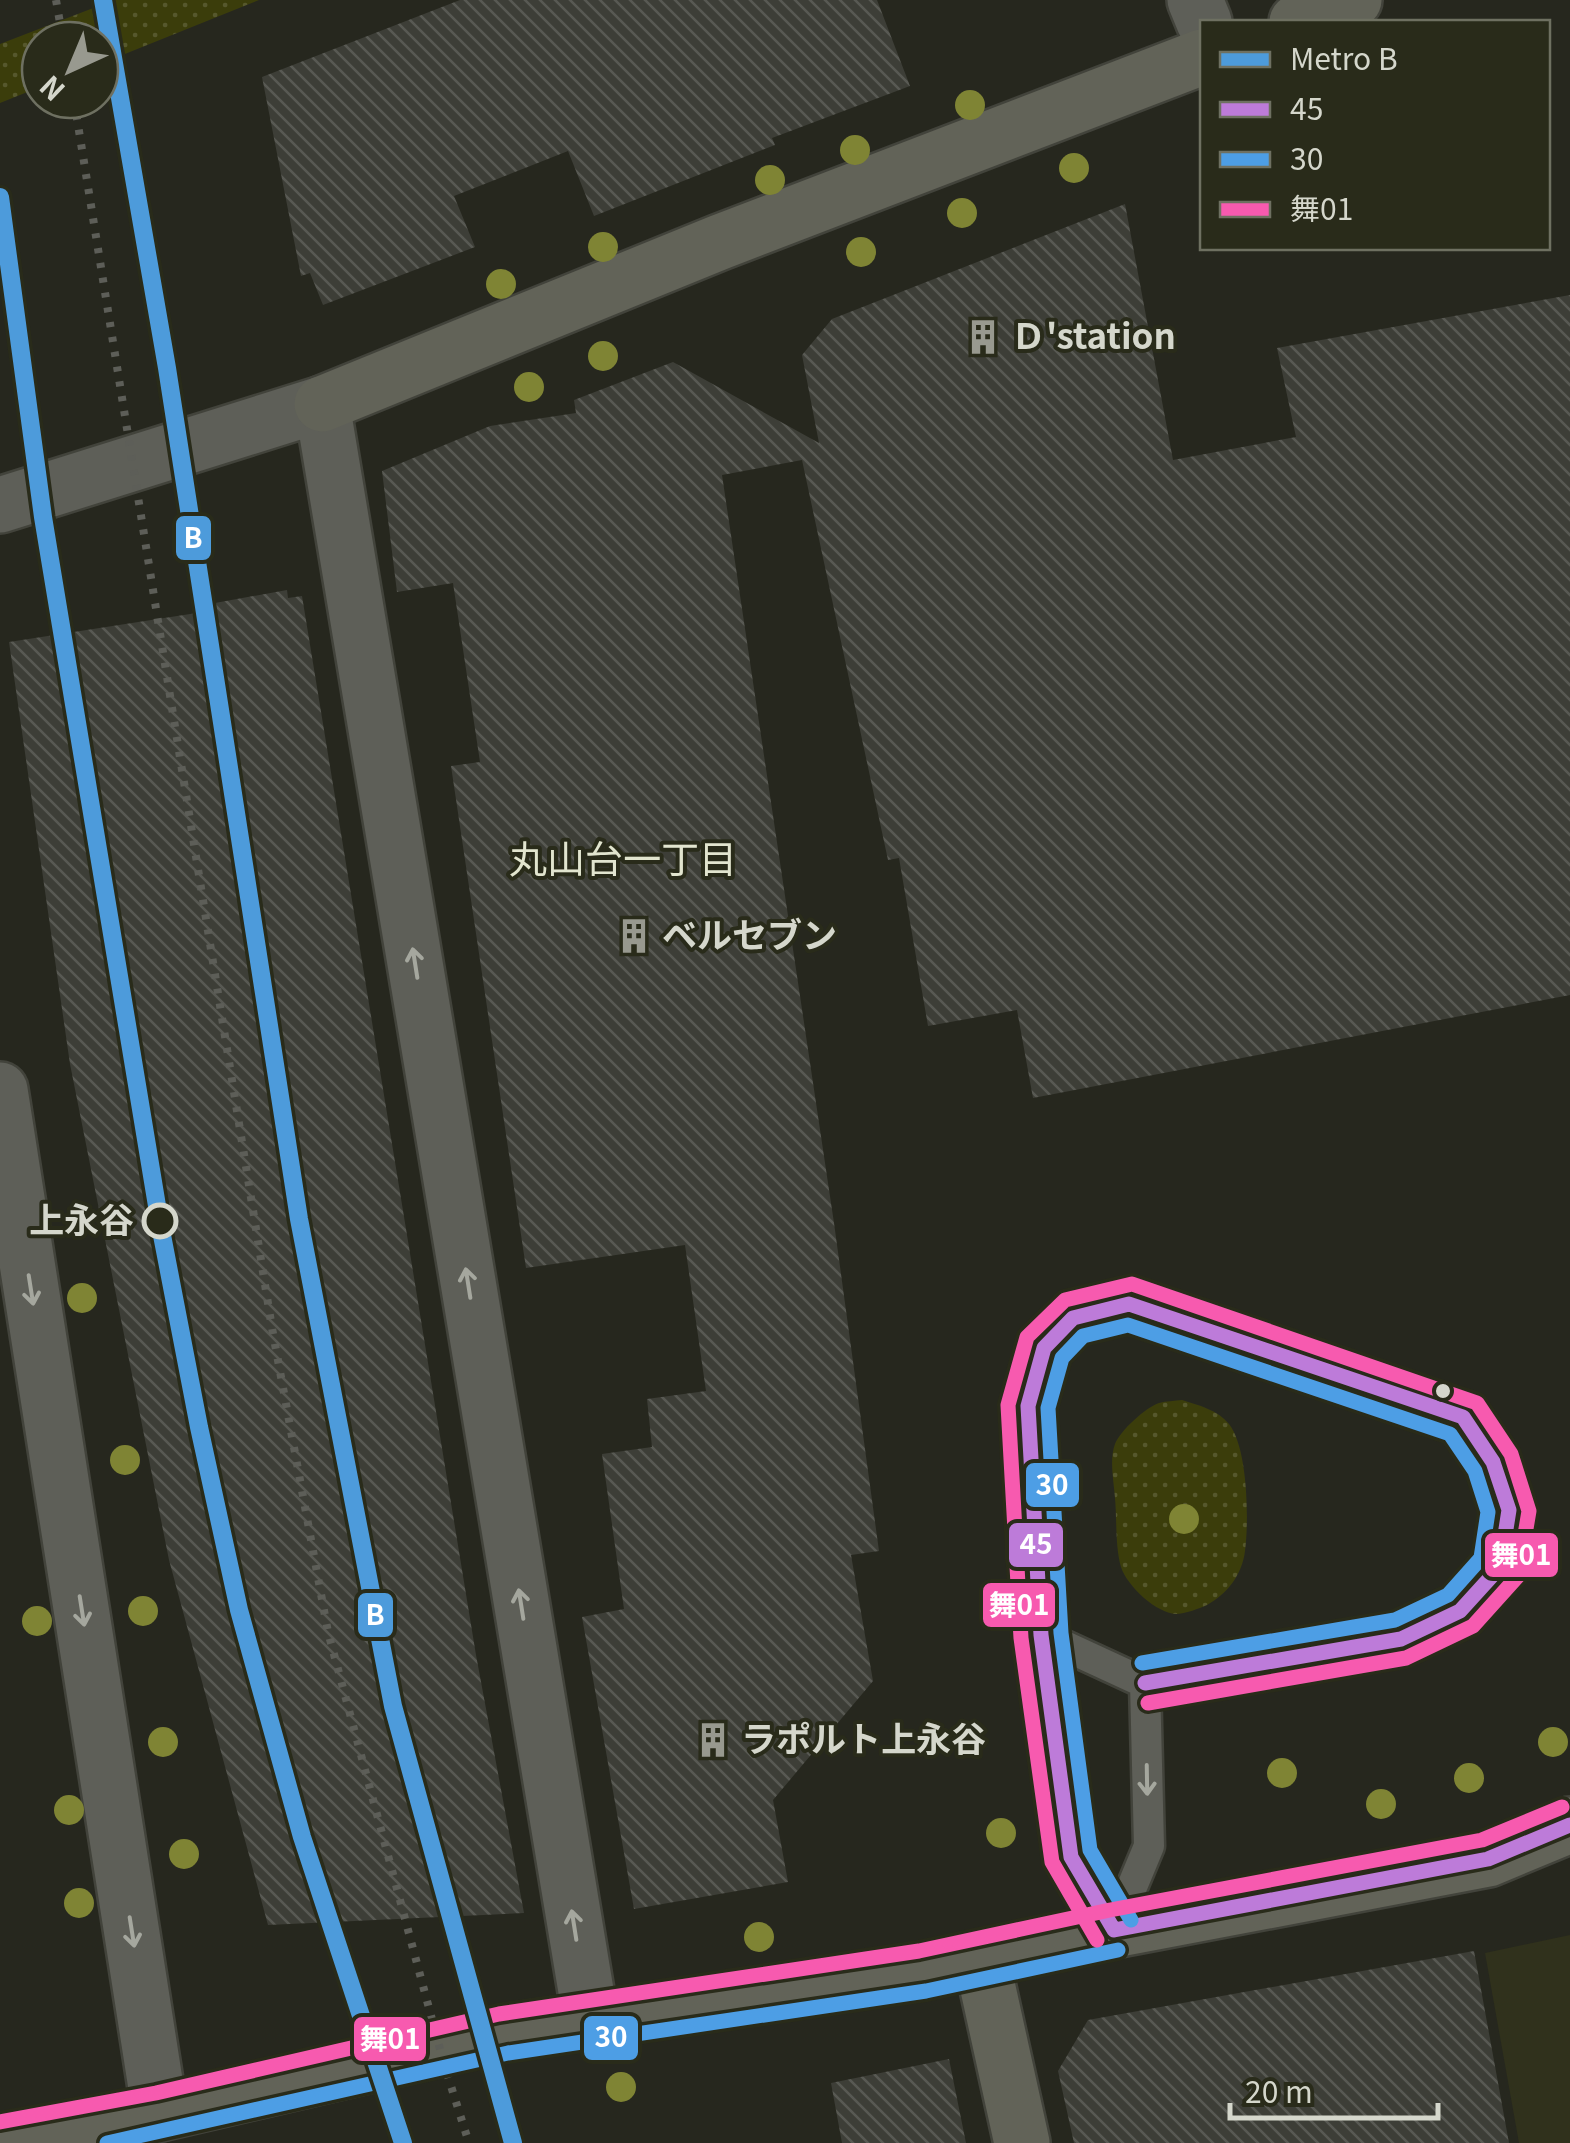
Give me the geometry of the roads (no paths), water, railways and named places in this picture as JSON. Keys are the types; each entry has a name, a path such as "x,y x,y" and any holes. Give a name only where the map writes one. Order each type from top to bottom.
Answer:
{"street":[{"path":"1302,20 1354,0"},
{"path":"0,505 322,404 720,242 1200,58"},
{"path":"322,404 590,2021"},
{"path":"0,1090 160,2113"},
{"path":"0,2142 160,2113 504,2033 982,1961 1114,1930 1488,1859 1570,1826"},
{"path":"982,1961 1022,2143"}],"lane":[{"path":"1041,1635 1145,1682 1401,1638 1460,1611 1500,1567 1509,1510 1492,1462 1463,1417 1129,1304 1074,1318 1044,1348 1028,1406 1041,1635 1071,1857 1114,1930"},
{"path":"1114,1930 1149,1846 1145,1682"}],"railway":[{"path":"56,0 60,20"},
{"path":"77,120 272,1328 328,1632 444,2064 469,2143"}],"metro line":[{"name":"B","path":"103,0 167,368 299,1219 393,1706 513,2143"},
{"name":"B","path":"0,197 43,517 161,1230 199,1427 239,1610 302,1837 403,2143"}],"place":[{"name":"Ｄ'station","path":"983,337"},
{"name":"ベルセブン","path":"634,936"},
{"name":"上永谷","path":"160,1221"},
{"name":"ラポルト上永谷","path":"713,1740"}],"district":[{"name":"丸山台一丁目","path":"623,860"}]}
